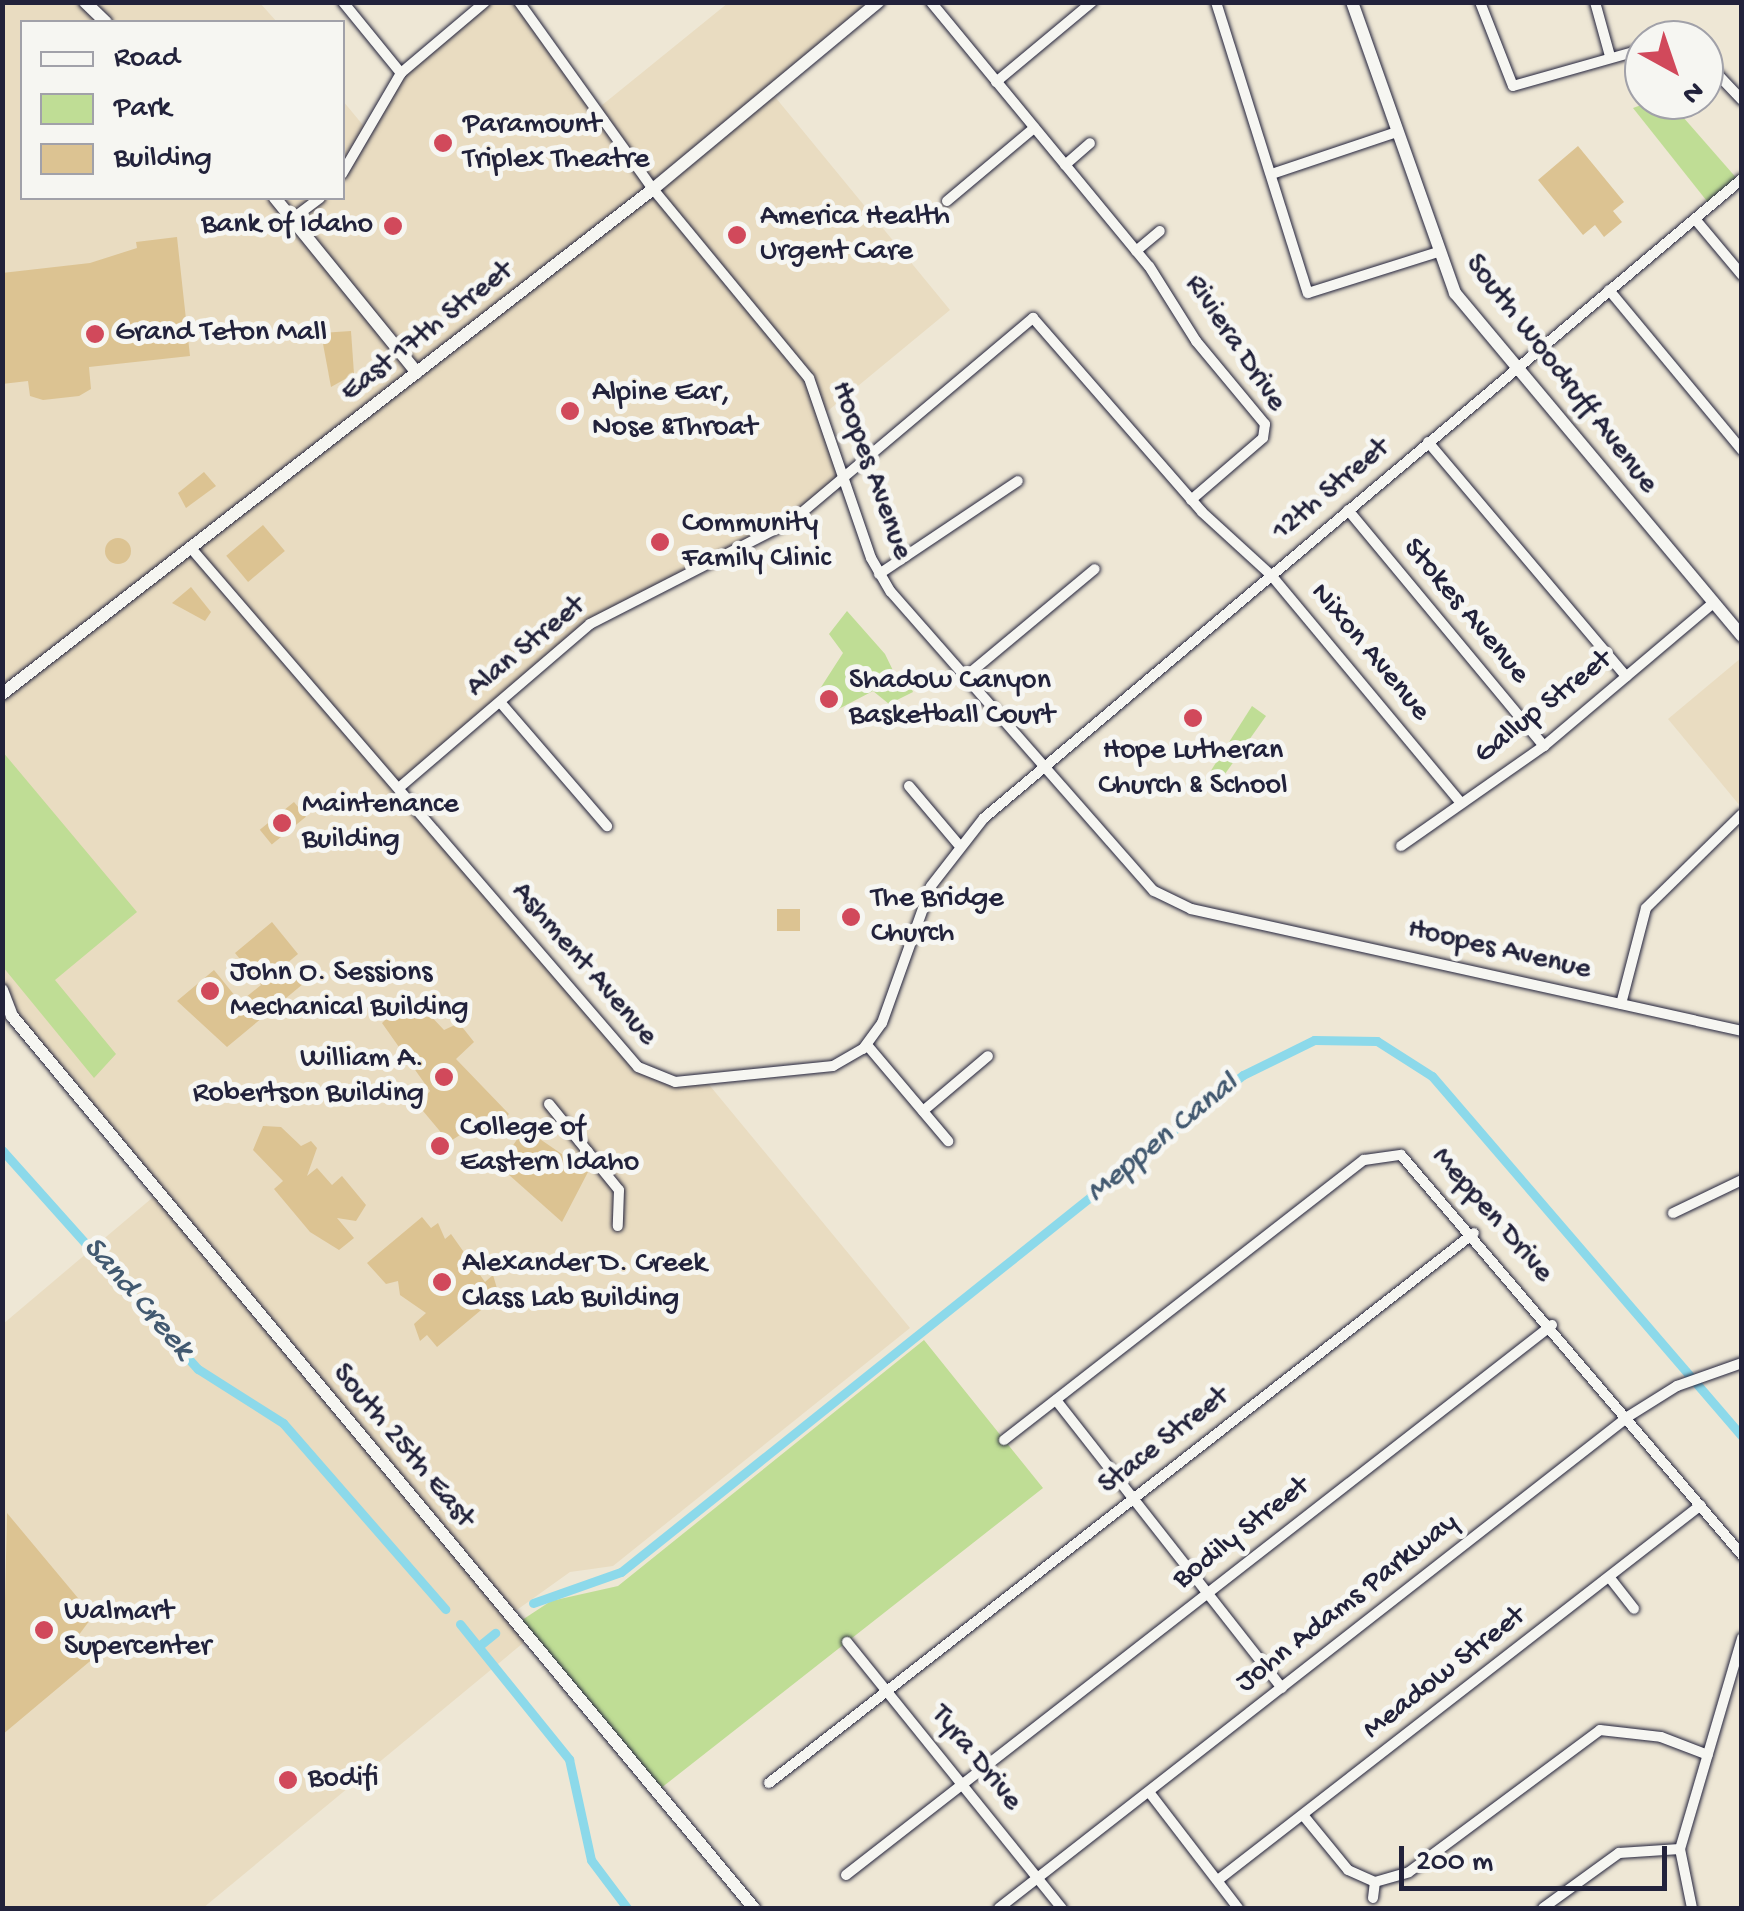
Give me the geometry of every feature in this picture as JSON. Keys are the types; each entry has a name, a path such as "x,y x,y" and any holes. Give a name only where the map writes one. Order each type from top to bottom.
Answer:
{"main road":[{"path":"85,2 104,20"},
{"name":"East 17th Street","path":"2,694 653,189 878,2"},
{"name":"South Woodruff Avenue","path":"1352,2 1435,253 1455,293 1742,636"},
{"path":"277,200 417,374"},
{"name":"South 25th East","path":"2,990 7,1014 754,1908"}],"street":[{"path":"343,2 401,72"},
{"path":"345,169 401,72 485,2"},
{"name":"Hoopes Avenue","path":"518,2 653,189 809,378 880,574 964,678 1134,874 1170,900 1742,1031"},
{"name":"Riviera Drive","path":"931,2 1136,250 1196,342 1265,424 1263,438 1191,500"},
{"path":"996,82 1092,2"},
{"path":"1216,2 1308,293 1435,253"},
{"path":"1480,2 1513,86 1624,53"},
{"path":"1595,2 1610,56"},
{"path":"1724,81 1742,100"},
{"path":"948,201 1034,128"},
{"path":"1272,174 1394,133"},
{"path":"1065,165 1090,143"},
{"name":"12th Street","path":"958,844 1742,179"},
{"path":"292,220 317,200"},
{"path":"1694,219 1742,274"},
{"path":"1136,250 1160,231"},
{"path":"1609,290 1742,450"},
{"name":"Alan Street","path":"400,787 590,624 761,542 1034,318"},
{"name":"Nixon Avenue","path":"1034,318 1191,500 1271,575 1461,804"},
{"path":"1428,442 1626,676"},
{"path":"880,574 1018,482"},
{"name":"Stokes Avenue","path":"1348,510 1544,746"},
{"name":"Ashment Avenue","path":"190,547 638,1067 675,1082 706,1081 833,1066 867,1046"},
{"path":"964,678 1095,569"},
{"name":"Gallup Street","path":"1400,846 1544,746 1713,603"},
{"path":"500,702 606,826"},
{"path":"908,786 958,844 931,886 867,1046 948,1141"},
{"path":"1621,1004 1646,908 1742,814"},
{"path":"922,1111 988,1056"},
{"path":"549,1104 614,1181 623,1209 618,1226"},
{"name":"Meppen Drive","path":"1004,1440 1375,1154 1410,1159 1742,1555"},
{"path":"1673,1213 1742,1180"},
{"name":"Stace Street","path":"769,1782 1474,1234"},
{"name":"Bodily Street","path":"846,1875 1552,1325"},
{"name":"John Adams Parkway","path":"999,1908 1628,1416 1687,1381 1742,1363"},
{"path":"1056,1400 1282,1688"},
{"name":"Meadow Street","path":"1218,1880 1700,1506"},
{"path":"1610,1578 1634,1609"},
{"path":"1692,1908 1680,1849 1742,1638"},
{"name":"Tyra Drive","path":"846,1642 1062,1908"},
{"path":"1303,1815 1348,1870 1375,1882 1409,1872 1600,1730 1661,1737 1708,1755"},
{"path":"1149,1792 1238,1908"},
{"path":"1543,1908 1619,1852 1680,1849"},
{"path":"1373,1898 1375,1882"}],"shaded area":[{"path":"3,3 260,3 275,20 20,20 20,200 345,200 345,103 367,130 391,87 485,3 519,3 596,110 728,3 878,3 771,92 950,310 824,414 845,477 761,542 619,606 400,788 626,1056 658,1078 706,1081 910,1328 613,1566 570,1572 514,1612 528,1639 203,1908 3,1908 3,1324 158,1193 11,1016 3,1023"},
{"path":"1741,658 1741,807 1668,719"}],"green space":[{"path":"1643,120 1686,120 1739,181 1710,205"},
{"path":"847,611 885,654 901,687 909,683 913,692 889,704 873,691 831,713 816,695 843,653 829,634"},
{"path":"1252,706 1266,716 1220,781 1205,780"},
{"path":"2,751 137,912 55,980 116,1054 94,1078 3,967"},
{"path":"924,1340 1043,1488 656,1792 516,1624 551,1601 618,1586"}],"building":[{"path":"1578,146 1624,202 1613,211 1622,222 1604,237 1595,225 1583,235 1538,180"},
{"name":"Grand Teton Mall","path":"177,237 190,356 89,367 91,389 79,396 43,400 30,396 28,381 2,384 2,273 90,263 137,248 136,242"},
{"path":"351,331 354,374 331,387 321,333"},
{"path":"204,472 216,486 186,508 178,493"},
{"path":"263,525 285,551 248,582 226,556"},
{"path":"118,538 127,542 131,551 127,560 118,564 109,560 105,551 109,542"},
{"path":"191,587 211,612 205,621 172,603"},
{"name":"Maintenance Building","path":"294,802 306,817 272,844 260,830"},
{"path":"777,909 800,909 800,931 777,931"},
{"name":"John O. Sessions Mechanical Building","path":"272,922 298,954 286,964 303,984 227,1047 177,1001 214,970 240,1002 261,985 235,953"},
{"name":"William A. Robertson Building","path":"411,995 444,1030 459,1023 474,1042 456,1059 509,1114 484,1139 471,1128 449,1142 418,1105 430,1091 382,1023"},
{"path":"263,1126 281,1127 301,1146 311,1141 317,1148 307,1176 317,1168 332,1185 342,1176 366,1205 356,1221 337,1218 354,1238 339,1250 310,1232 274,1189 283,1181 253,1150"},
{"path":"534,1135 588,1172 562,1222 499,1166 518,1138 529,1143"},
{"name":"Alexander D. Creek Class Lab Building","path":"422,1217 431,1228 438,1223 445,1239 451,1234 485,1282 493,1275 499,1295 437,1347 427,1335 420,1341 414,1324 426,1313 400,1295 398,1281 386,1284 367,1263"},
{"name":"Walmart Supercenter","path":"7,1513 93,1616 78,1636 95,1657 2,1735"}],"waterway":[{"name":"Meppen Canal","path":"533,1603 621,1572 1243,1075 1314,1040 1377,1041 1432,1076 1742,1437"},
{"name":"Sand Creek","path":"2,1150 198,1369 283,1423 445,1609"},
{"name":"Sand Creek","path":"460,1624 569,1759 591,1860 627,1908"},
{"path":"479,1646 495,1633"}],"place":[{"name":"Paramount Triplex Theatre","path":"443,143"},
{"name":"Bank of Idaho","path":"393,226"},
{"name":"America Health Urgent Care","path":"737,235"},
{"name":"Grand Teton Mall","path":"95,334"},
{"name":"Alpine Ear, Nose &Throat","path":"570,411"},
{"name":"Community Family Clinic","path":"660,542"},
{"name":"Shadow Canyon Basketball Court","path":"829,699"},
{"name":"Hope Lutheran Church & School","path":"1193,718"},
{"name":"Maintenance Building","path":"282,823"},
{"name":"The Bridge Church","path":"851,917"},
{"name":"John O. Sessions Mechanical Building","path":"210,991"},
{"name":"William A. Robertson Building","path":"444,1077"},
{"name":"College of Eastern Idaho","path":"440,1146"},
{"name":"Alexander D. Creek Class Lab Building","path":"442,1282"},
{"name":"Walmart Supercenter","path":"44,1630"},
{"name":"Bodifi","path":"288,1780"}]}
